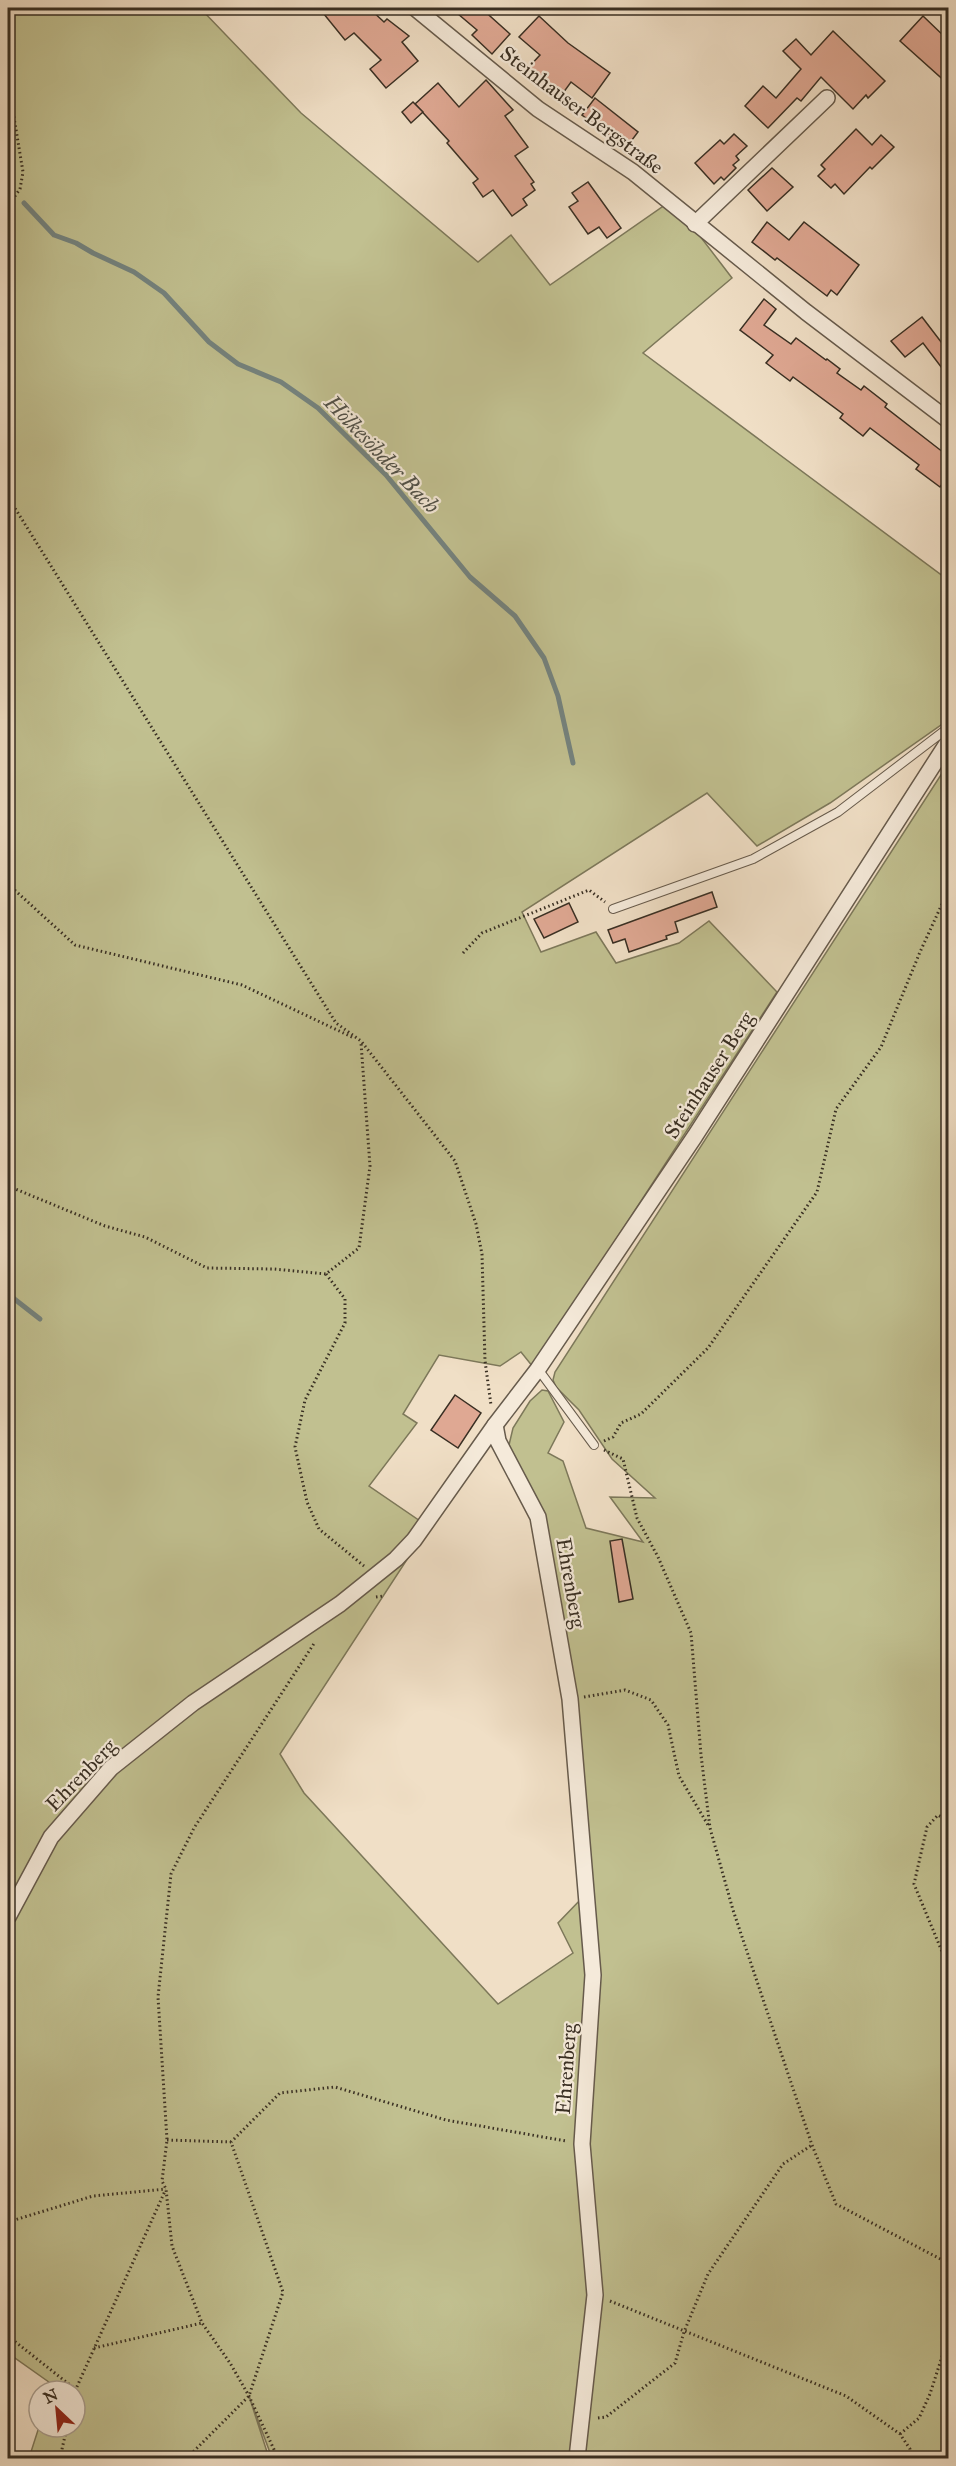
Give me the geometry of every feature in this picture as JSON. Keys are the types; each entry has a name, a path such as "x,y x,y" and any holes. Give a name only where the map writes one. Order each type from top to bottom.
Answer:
{"street":[{"name":"Steinhauser Bergstraße","path":"415,8 538,109 633,172 695,224 948,420"},
{"path":"695,224 827,98"},
{"name":"Steinhauser Berg","path":"495,1425 538,1369 702,1126 948,742"},
{"name":"Ehrenberg","path":"8,1917 51,1837 111,1768 194,1703 340,1604 396,1559 414,1540 495,1425"},
{"name":"Ehrenberg","path":"495,1425 498,1441 538,1517 570,1699 593,1975 582,2144 595,2295 577,2458"}],"lane":[{"path":"613,909 753,859 838,812 948,728"},
{"path":"538,1369 594,1445"}],"path":[{"path":"8,81 23,172 20,189 8,206"},
{"path":"8,499 336,1023 361,1041 455,1161 476,1224 482,1254 485,1361 495,1425"},
{"path":"8,884 75,945 242,985 361,1041"},
{"path":"463,953 482,933 589,890 613,909"},
{"path":"594,1445 613,1437 621,1423 641,1414 708,1348 817,1192 836,1109 880,1047 948,891"},
{"path":"8,1186 105,1226 145,1236 207,1268 274,1269 326,1274 359,1248 370,1166 361,1041"},
{"path":"326,1274 345,1299 345,1323 305,1400 295,1448 307,1502 319,1529 376,1576"},
{"path":"594,1445 623,1459 637,1518 658,1557 691,1632 701,1755 710,1828 733,1910 812,2145 836,2204 948,2263"},
{"path":"278,2458 249,2396 230,2363 202,2323 172,2246 162,2181 167,2140 158,1997 171,1874 194,1828 321,1633"},
{"path":"570,1699 625,1690 651,1700 668,1725 679,1776 710,1828"},
{"path":"948,1821 938,1815 927,1827 914,1884 948,1966"},
{"path":"167,2140 231,2142 280,2093 335,2087 446,2120 582,2144"},
{"path":"187,2458 249,2396 283,2292 231,2142"},
{"path":"583,2420 606,2417 675,2363 684,2332 708,2274 783,2164 812,2145"},
{"path":"8,2222 93,2196 165,2189"},
{"path":"80,2379 165,2189"},
{"path":"595,2295 846,2396 900,2434 910,2449 911,2458"},
{"path":"94,2348 202,2323"},
{"path":"8,2336 61,2379"},
{"path":"900,2434 919,2418 930,2394 948,2338"},
{"path":"60,2458 64,2439"}],"shaded area":[{"path":"8,8 200,8 301,113 478,262 511,235 550,285 665,205 693,227 732,278 643,353 948,580 948,720 830,803 757,846 707,793 522,912 541,952 596,932 616,963 679,943 709,921 777,992 533,1367 521,1352 500,1366 439,1355 403,1414 417,1423 369,1486 420,1521 425,1532 280,1754 304,1793 498,2004 573,1953 558,1923 583,1897 565,1694 542,1523 509,1445 513,1428 530,1401 542,1390 548,1391 564,1422 548,1453 563,1461 586,1528 643,1542 610,1497 655,1498 612,1459 579,1410 556,1387 553,1380 555,1372 948,764 948,2458 272,2458 249,2396 269,2458 29,2458 35,2439 87,2439 87,2379 45,2379 8,2353"}],"building":[{"path":"319,8 369,8 384,22 387,19 409,36 402,42 418,61 386,88 370,69 381,60 354,33 345,40"},
{"path":"451,8 481,8 510,34 492,54 472,35 477,30"},
{"path":"539,16 568,43 610,73 592,98 571,82 558,100 527,69 540,55 519,37"},
{"path":"923,16 948,40 948,84 900,41"},
{"path":"833,31 885,81 868,98 866,95 853,109 821,77 801,101 797,98 768,128 745,106 763,86 776,98 801,69 783,51 796,39 811,55"},
{"path":"486,80 513,110 505,116 528,147 515,156 534,182 531,184 535,190 523,199 527,205 512,216 493,190 483,197 473,183 478,179 447,143 449,141 415,104 438,83 459,107"},
{"path":"595,98 638,132 629,144 613,132 610,136 582,115"},
{"path":"413,102 423,112 411,123 402,112"},
{"path":"856,129 872,145 881,135 894,147 872,169 870,167 844,194 835,184 831,188 818,176 825,169 821,165"},
{"path":"734,134 747,146 736,156 739,160 733,165 736,168 724,180 721,177 714,184 695,163 720,140 724,144"},
{"path":"772,168 793,187 767,211 748,190"},
{"path":"588,182 621,228 607,238 599,227 588,234 569,207 578,201 572,193"},
{"path":"767,222 789,240 804,222 859,265 837,295 831,290 827,296 752,242"},
{"path":"764,299 776,309 764,325 791,344 796,338 827,359 840,369 837,373 861,390 864,386 887,404 885,407 948,456 948,476 940,487 916,469 919,465 870,428 863,436 840,418 843,414 793,377 790,381 766,363 773,355 740,330"},
{"path":"922,317 948,351 948,376 923,343 905,357 891,341"},
{"path":"712,892 717,907 675,922 678,932 666,936 667,939 629,952 625,939 613,943 608,930"},
{"path":"569,903 578,922 544,938 534,919"},
{"path":"455,1395 481,1413 458,1448 431,1430"},
{"path":"622,1539 633,1599 619,1602 610,1541"}],"waterway":[{"name":"Hölkesöhder Bach","path":"24,203 54,235 76,243 134,272 164,293 209,342 238,364 281,382 318,408 386,475 470,577 515,616 544,658 558,696 573,763"},
{"path":"8,1294 40,1319"}]}
